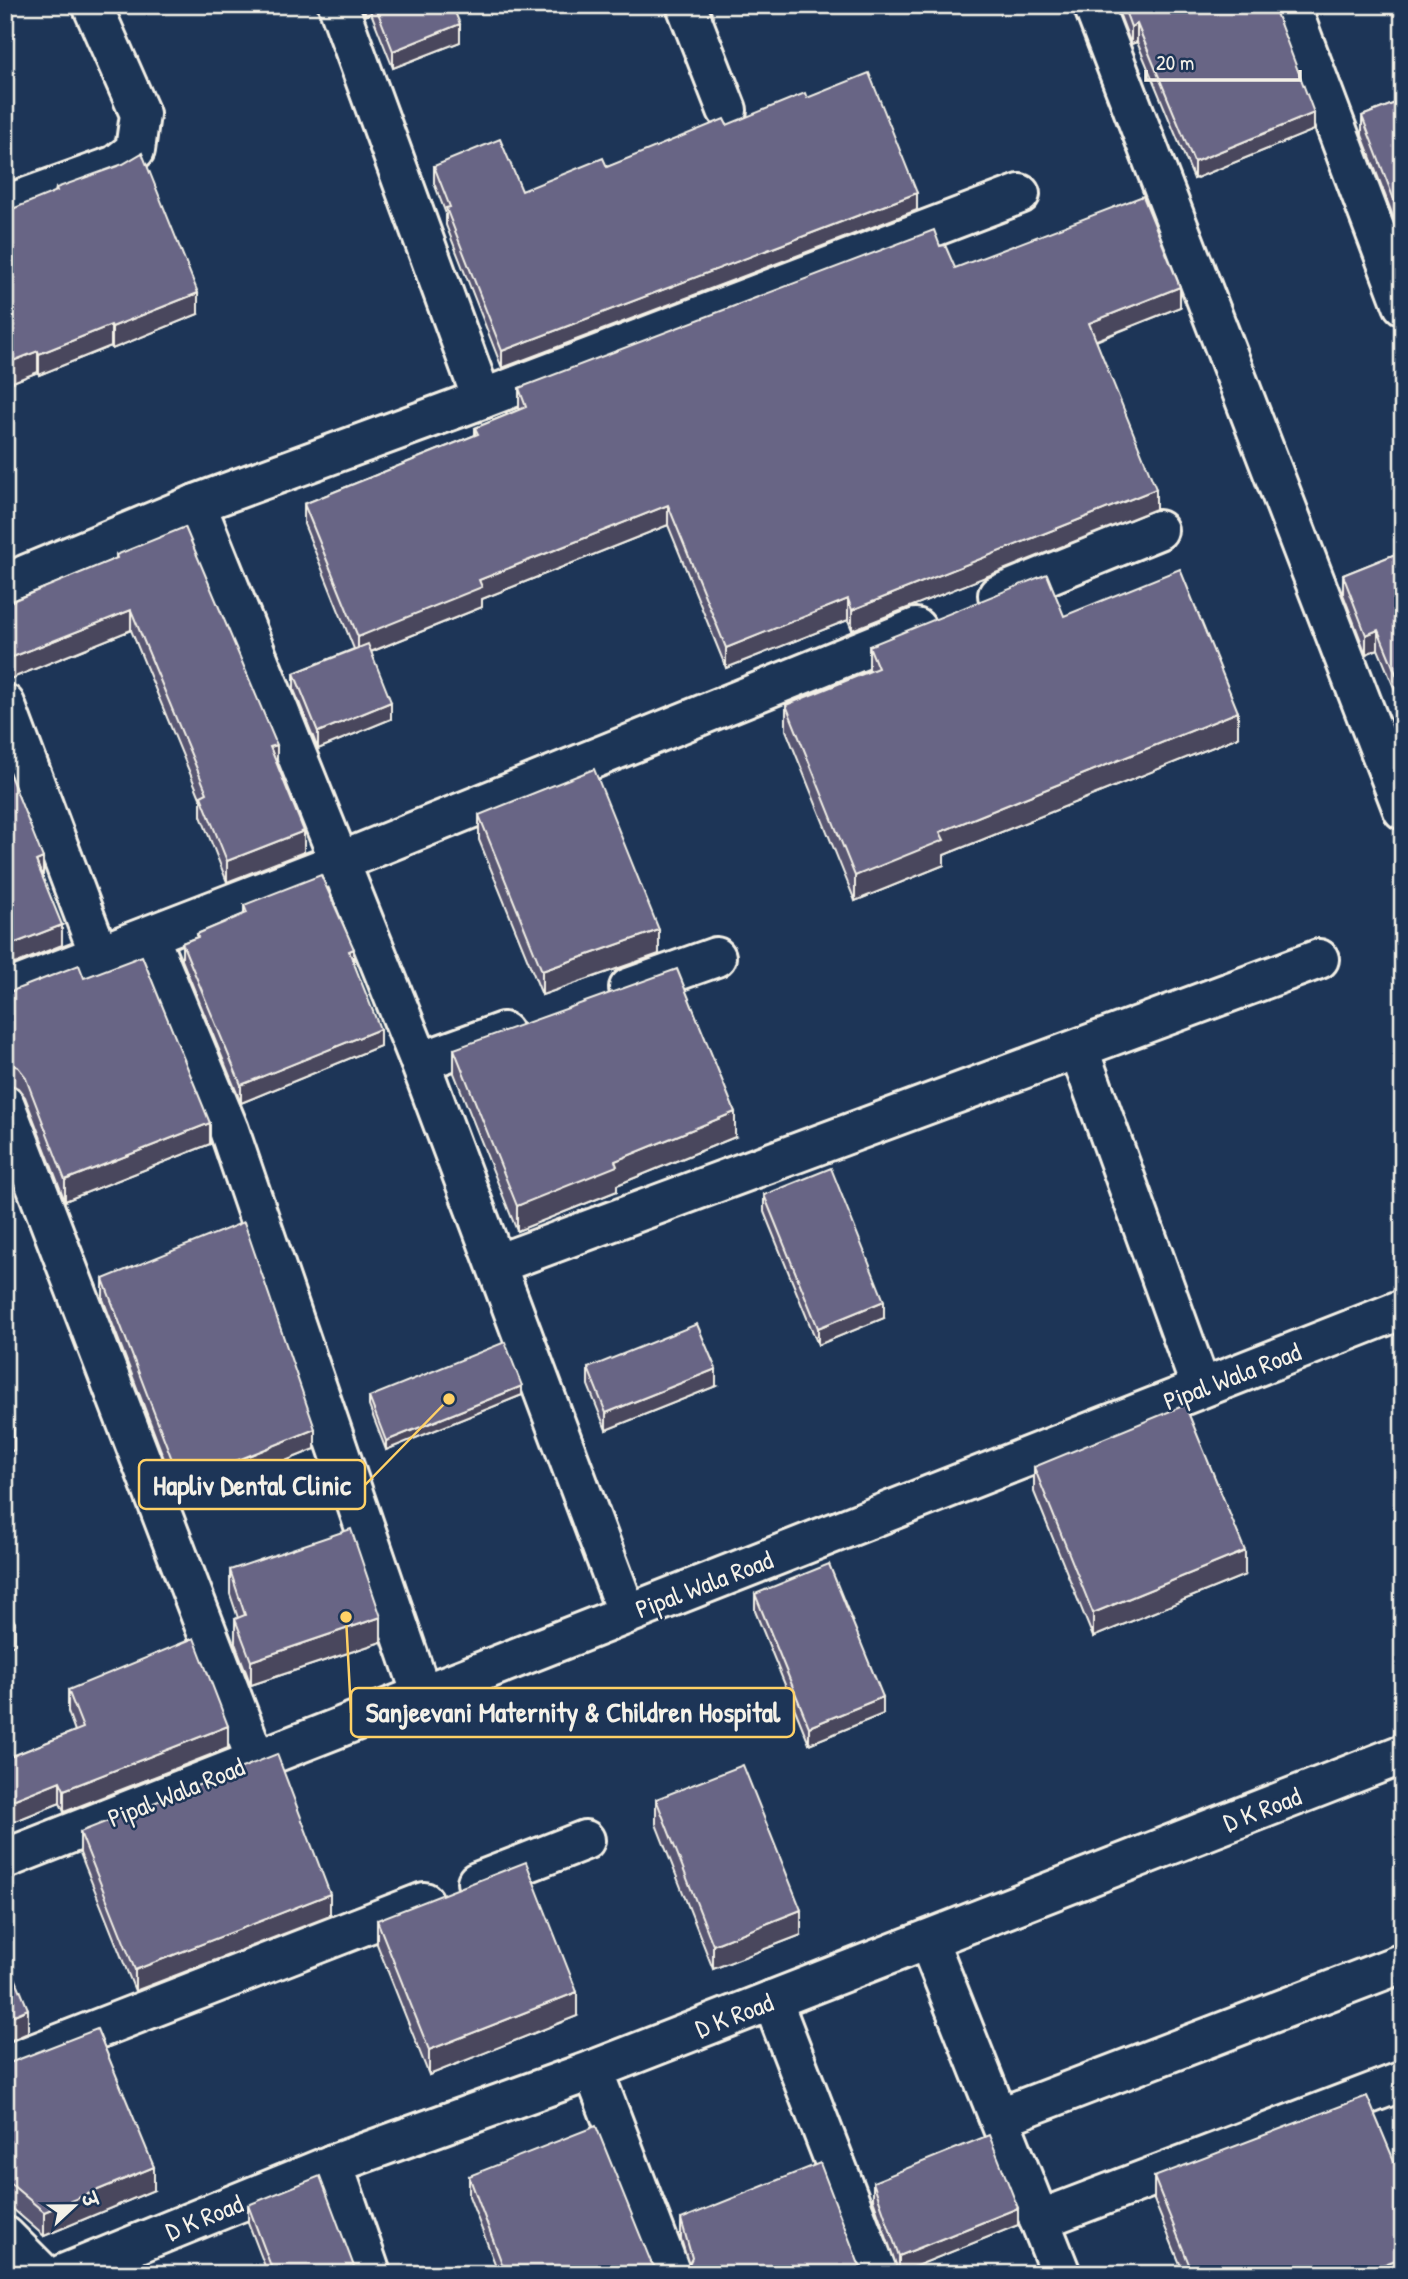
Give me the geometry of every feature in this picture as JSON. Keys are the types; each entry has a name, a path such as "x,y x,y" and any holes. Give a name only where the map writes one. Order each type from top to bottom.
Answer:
{"street":[{"path":"5,205 116,165 135,150 140,114 92,5"},
{"path":"338,5 482,399"},
{"path":"686,5 727,110"},
{"path":"1093,5 1403,810"},
{"path":"1290,5 1403,305"},
{"path":"5,586 27,574 196,504 482,399 1020,194"},
{"path":"196,504 420,1062 627,1614"},
{"path":"5,991 100,957 339,862 1158,530"},
{"path":"5,704 100,957"},
{"path":"149,937 229,1130 422,1695"},
{"path":"600,998 716,957"},
{"path":"497,1264 1319,959"},
{"path":"420,1062 536,1021"},
{"path":"1079,1050 1201,1388"},
{"path":"5,1105 256,1760"},
{"name":"Pipal Wala Road","path":"5,1859 1403,1309"},
{"name":"D K Road","path":"63,2274 333,2164 593,2070 1403,1754"},
{"path":"5,2065 585,1840"},
{"path":"928,1940 1061,2274"},
{"path":"1001,2118 1403,1963"},
{"path":"772,2000 878,2274"},
{"path":"593,2070 671,2274"},
{"path":"1039,2220 1403,2081"},
{"path":"333,2164 371,2274"},
{"path":"5,2236 43,2274"}],"building":[{"path":"375,5 452,5 460,24 393,51"},
{"path":"1123,5 1273,5 1314,113 1194,162 1137,24 1131,27"},
{"path":"869,73 917,193 502,351 446,208 450,207 434,166 500,139 522,191 603,158 607,167 724,119 727,125 805,93 807,98"},
{"path":"1403,100 1403,223 1362,116"},
{"path":"142,153 198,293 39,354 38,351 5,364 5,212 57,191 56,188 123,164"},
{"path":"1143,196 1180,287 1089,323 1156,489 852,610 848,599 726,648 668,505 479,580 482,587 358,637 304,504 478,434 475,428 526,407 519,388 934,230 940,246 945,245 955,268"},
{"path":"185,527 277,745 270,747 304,831 227,861 201,796 207,793 131,610 5,660 5,604"},
{"path":"1403,551 1403,691 1378,630 1366,635 1343,575"},
{"path":"1180,569 1238,712 940,832 944,840 855,876 786,705 878,668 869,646 1047,574 1064,616"},
{"path":"368,644 391,702 318,732 294,673"},
{"path":"5,763 43,858 36,861 62,925 5,947"},
{"path":"594,769 659,930 542,971 479,815"},
{"path":"321,875 354,949 349,951 380,1029 241,1085 182,943 247,913 244,905"},
{"path":"142,956 210,1123 65,1180 25,1076 18,1067 5,1063 5,992 79,965 84,978"},
{"path":"677,969 735,1112 615,1161 617,1166 517,1206 454,1049"},
{"path":"831,1168 884,1301 818,1328 764,1195"},
{"path":"244,1222 315,1429 181,1483 103,1279"},
{"path":"697,1324 716,1369 606,1413 588,1368"},
{"path":"505,1342 522,1386 386,1441 369,1397"},
{"path":"1185,1405 1245,1551 1093,1613 1034,1467"},
{"path":"5,1407 14,1429 5,1432"},
{"path":"351,1529 381,1617 251,1661 235,1619 245,1615 230,1570"},
{"path":"829,1564 883,1697 809,1727 755,1594"},
{"path":"5,1600 15,1623 5,1627"},
{"path":"194,1638 228,1726 64,1790 60,1781 5,1803 5,1759 83,1728 68,1690"},
{"path":"277,1754 330,1894 135,1970 80,1832"},
{"path":"743,1765 801,1910 713,1945 656,1799"},
{"path":"526,1862 577,1992 429,2050 377,1920"},
{"path":"5,1953 28,2009 5,2019"},
{"path":"97,2029 154,2167 44,2212 5,2179 5,2063"},
{"path":"1367,2096 1403,2182 1403,2257 1360,2274 1193,2274 1154,2177"},
{"path":"596,2126 651,2262 664,2274 506,2274 469,2176"},
{"path":"989,2135 1018,2208 899,2256 873,2182"},
{"path":"820,2163 858,2262 871,2274 680,2274 692,2258 681,2219"},
{"path":"320,2176 356,2272 274,2274 248,2205"}],"place":[{"name":"Hapliv Dental Clinic","path":"449,1399"},
{"name":"Sanjeevani Maternity & Children Hospital","path":"346,1617"}]}
